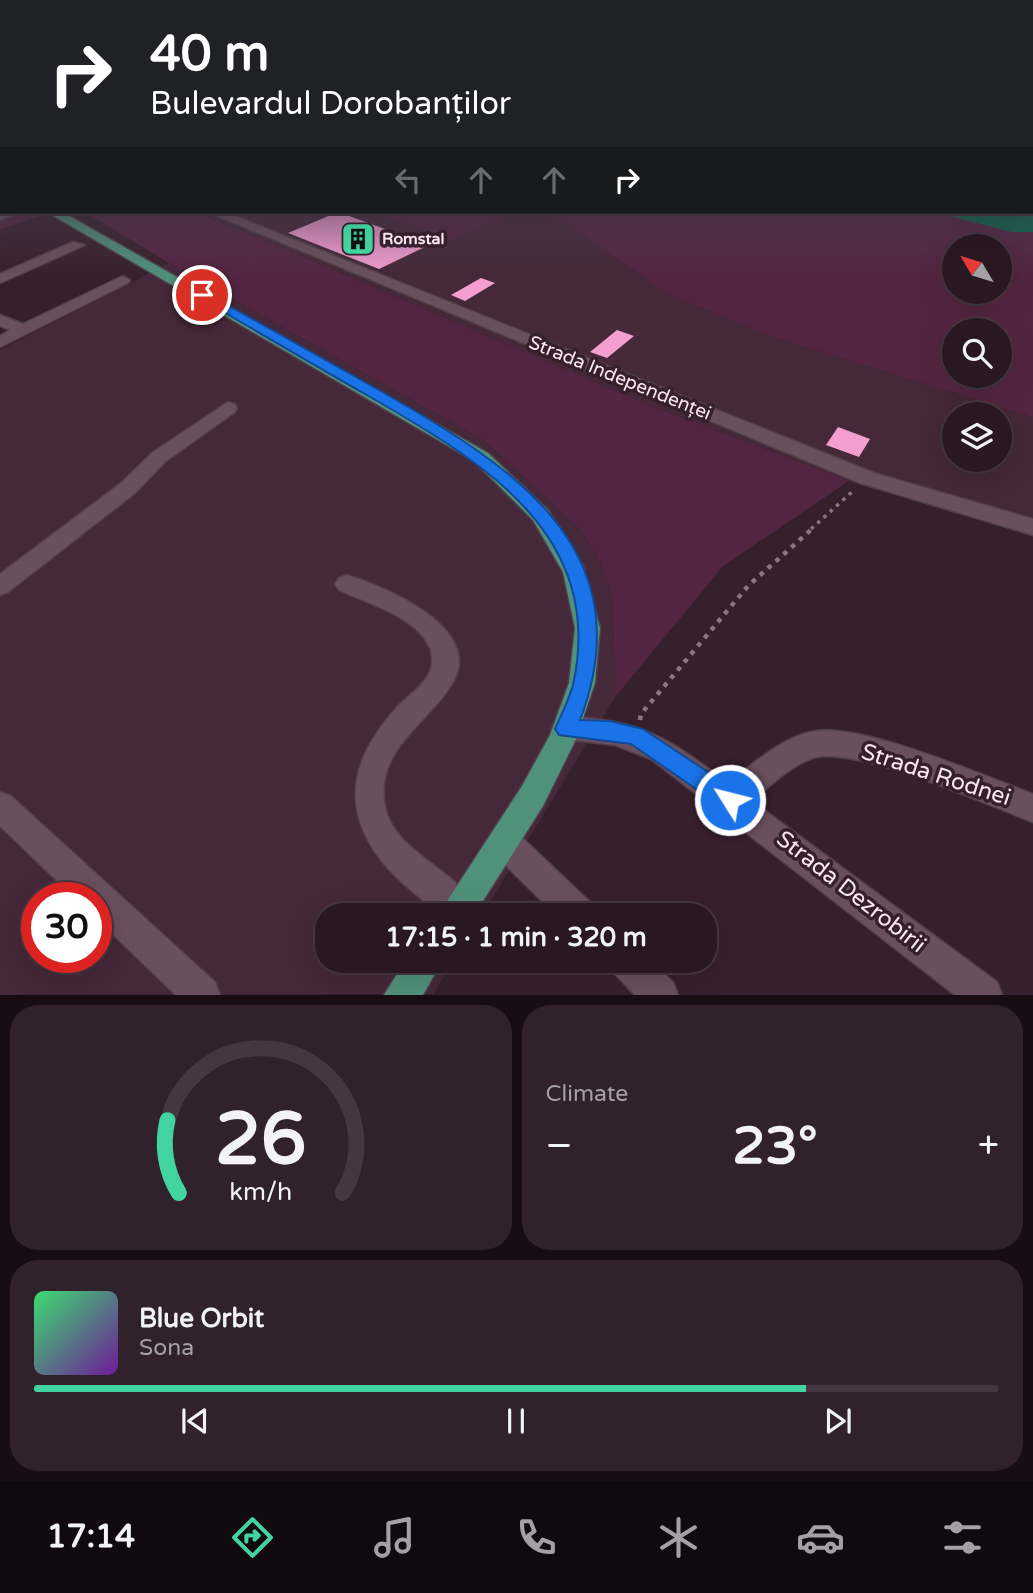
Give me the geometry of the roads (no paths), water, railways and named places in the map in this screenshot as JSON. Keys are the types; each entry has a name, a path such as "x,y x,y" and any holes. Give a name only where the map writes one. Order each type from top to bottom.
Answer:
{"main road":[{"path":"56,214 115,245 444,434 508,479 537,509 566,551 579,578 587,611 589,650 582,688 539,786 463,903"},
{"path":"402,995 417,973"}],"street":[{"name":"Strada Independenței","path":"219,214 867,478 1033,527"},
{"path":"0,279 78,245"},
{"path":"0,342 123,280"},
{"path":"0,320 23,330"},
{"path":"0,586 128,488 159,457 228,408"},
{"path":"347,584 418,618 438,633 445,650 447,663 442,677 380,751 369,780 367,803 374,824 388,846 448,903"},
{"name":"Strada Dezrobirii","path":"566,729 610,730 636,736 730,800 984,995"},
{"name":"Strada Rodnei","path":"730,800 769,769 816,743 875,750 1033,808"},
{"path":"0,806 202,995"},
{"path":"504,842 567,903"},
{"path":"638,973 660,995"}],"place":[{"name":"Romstal","path":"358,239"}]}
